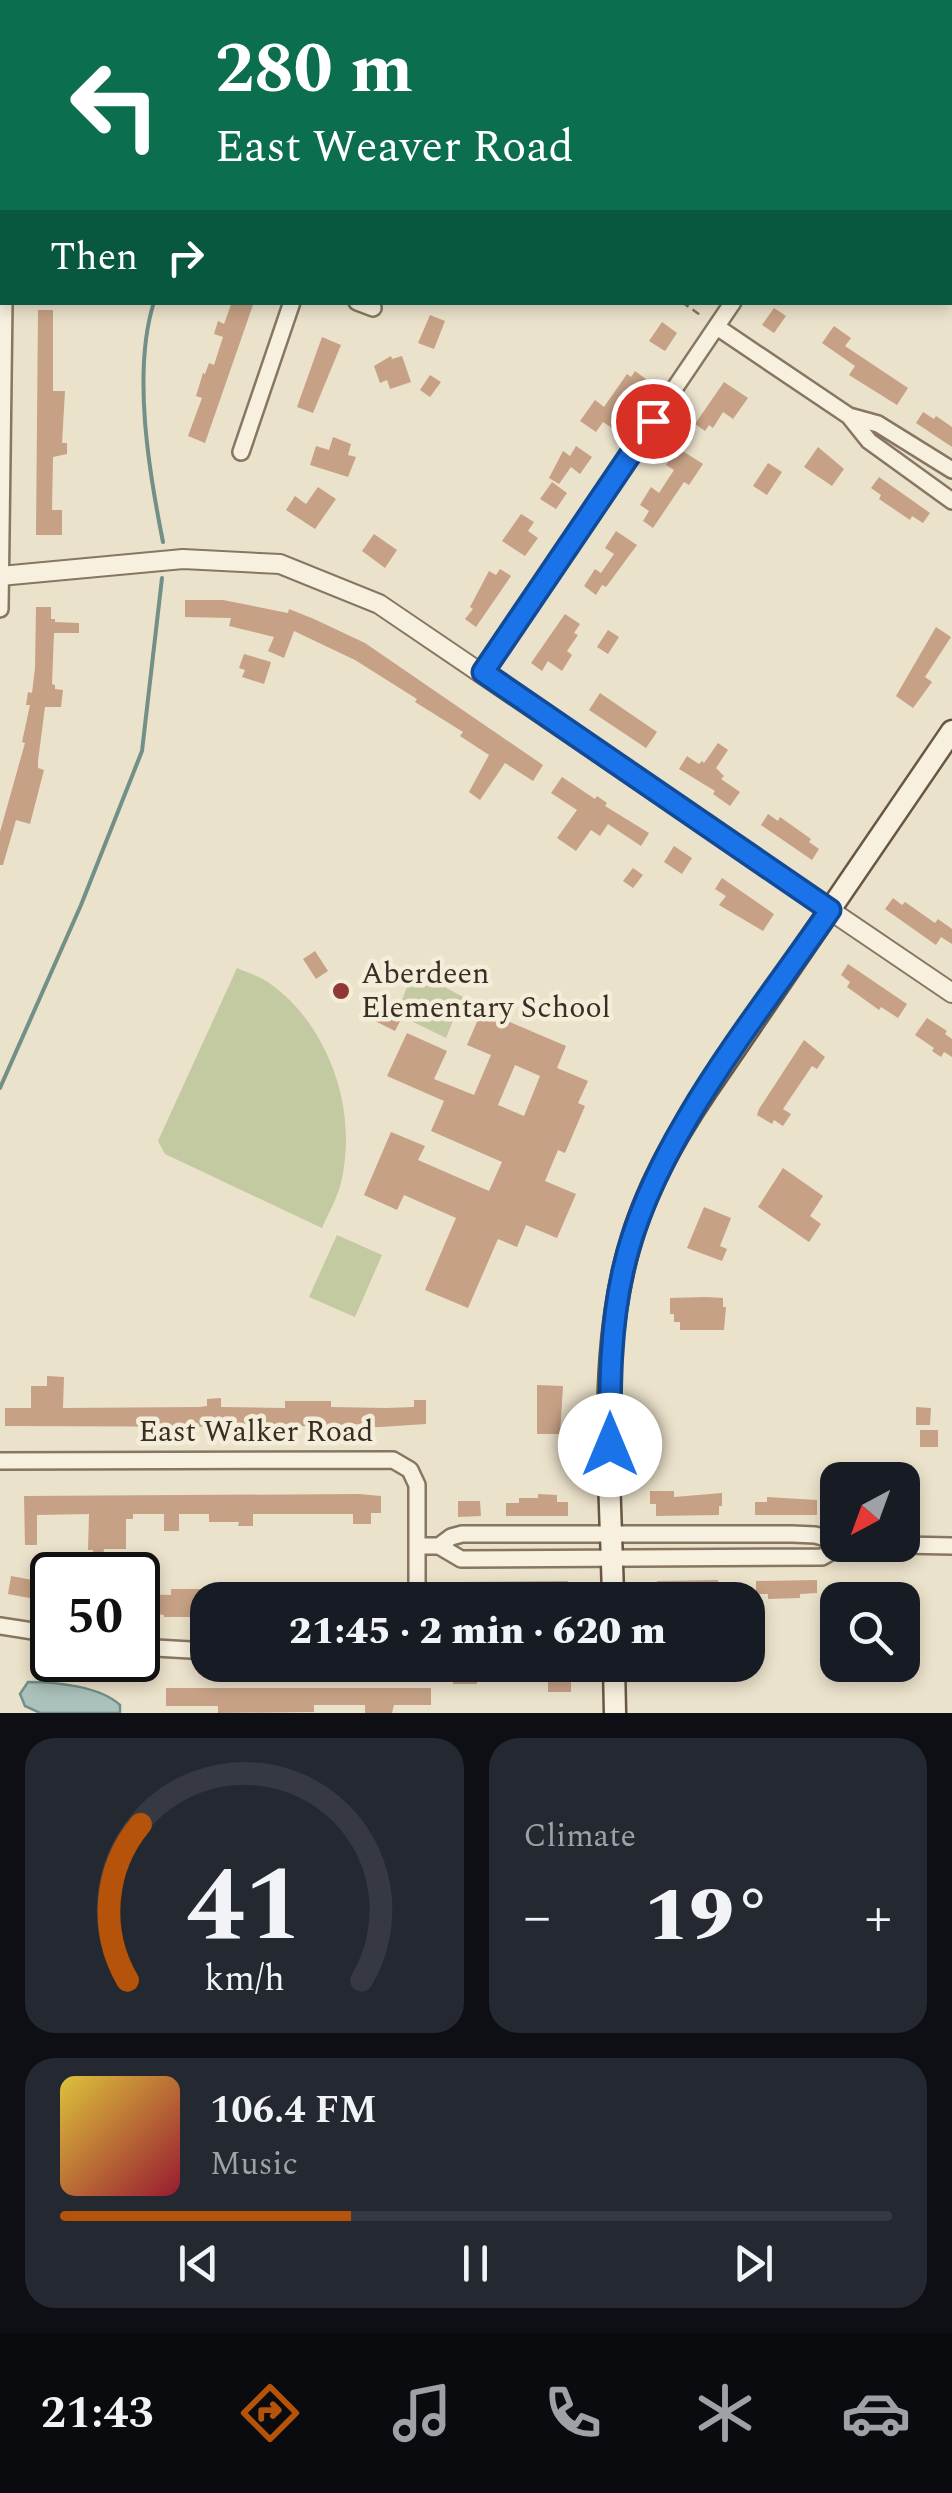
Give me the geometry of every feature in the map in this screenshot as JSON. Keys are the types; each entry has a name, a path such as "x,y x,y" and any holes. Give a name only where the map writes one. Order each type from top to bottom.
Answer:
{"main road":[{"path":"613,1582 612,1345 623,1270 638,1218 682,1127 952,731"},
{"path":"614,1682 615,1713"}],"street":[{"path":"241,452 291,305"},
{"path":"483,672 731,305"},
{"path":"0,610 1,317"},
{"path":"717,326 849,416 870,442 952,501"},
{"path":"849,416 878,424 952,470"},
{"path":"1,576 183,559 280,564 379,604 952,993"},
{"name":"East Walker Road","path":"0,1461 394,1460 406,1466 416,1479 417,1582"},
{"path":"439,1546 462,1534 820,1536"},
{"path":"920,1545 952,1546"},
{"path":"417,1546 439,1546 461,1558 820,1557"},
{"path":"0,1626 30,1631"},
{"path":"160,1648 190,1650"}],"path":[{"path":"686,305 717,326"}],"green space":[{"path":"237,968 268,982 292,1003 309,1023 334,1071 346,1152 341,1184 322,1228 165,1154 158,1141"},
{"path":"413,970 463,997 446,1038 397,1014"},
{"path":"337,1235 382,1255 355,1317 309,1297"}],"water":[{"path":"28,1682 64,1684 101,1693 120,1705 120,1713 40,1713 25,1706 20,1694"}],"building":[{"path":"231,305 253,305 205,443 188,436 202,398 196,396 203,373 209,363 214,365 223,337 214,334 218,321 224,324"},
{"path":"774,308 786,316 774,333 762,325"},
{"path":"38,310 53,310 53,391 65,391 62,443 67,443 67,454 53,457 52,510 62,510 62,535 36,535"},
{"path":"430,315 445,321 434,349 418,343"},
{"path":"662,322 677,333 665,351 649,341"},
{"path":"834,326 851,338 845,346 908,388 897,405 849,375 855,366 822,343"},
{"path":"322,337 341,345 313,413 297,407"},
{"path":"391,356 402,356 411,382 390,389 387,380 380,383 374,366"},
{"path":"635,371 646,379 638,391 634,388 612,428 603,422 596,432 580,421 595,400 604,407 627,374 631,377"},
{"path":"430,375 441,382 430,397 420,390"},
{"path":"724,382 748,398 733,419 723,412 713,428 709,425 705,431 695,424"},
{"path":"923,412 952,427 952,447 916,423"},
{"path":"333,437 351,444 348,455 356,457 348,477 310,465 316,446 329,450"},
{"path":"576,446 592,457 580,474 571,467 559,484 549,478 563,451 570,456"},
{"path":"818,447 844,469 832,486 804,467"},
{"path":"678,448 703,464 689,485 684,482 653,528 643,521 649,511 640,505 651,487 659,493 674,470 666,465"},
{"path":"768,463 782,472 767,495 753,486"},
{"path":"879,477 930,513 923,523 912,516 910,520 879,499 881,495 871,488"},
{"path":"552,482 567,493 556,509 540,499"},
{"path":"318,487 336,499 315,529 286,510 295,496 306,504"},
{"path":"521,514 534,522 528,531 538,538 525,556 502,541"},
{"path":"616,531 637,545 596,595 584,586 595,569 601,573 614,554 605,548"},
{"path":"374,534 397,550 385,568 362,551"},
{"path":"500,569 511,576 476,627 465,619 489,571 496,575"},
{"path":"185,600 223,600 288,613 289,609 314,619 365,643 543,765 533,781 505,763 480,800 469,792 489,755 460,736 463,732 415,702 417,699 355,660 294,631 284,658 268,651 274,637 229,626 231,618 185,617"},
{"path":"36,607 51,607 51,619 55,622 79,623 79,633 54,633 52,684 63,690 61,707 45,707 38,761 38,768 44,770 30,824 16,820 0,865 0,832 25,743 22,742 30,705 26,705 28,692 32,693"},
{"path":"565,614 580,624 567,651 572,655 562,671 548,661 542,671 531,663"},
{"path":"936,627 951,637 925,677 932,682 913,708 896,696"},
{"path":"608,630 619,637 608,654 597,647"},
{"path":"244,654 271,662 264,684 242,677 245,670 239,668"},
{"path":"600,693 657,732 646,748 589,710"},
{"path":"718,743 728,750 716,768 724,776 721,779 740,792 730,806 713,794 715,791 679,769 687,756 704,763"},
{"path":"562,777 649,833 641,846 608,824 600,836 591,830 576,851 557,838 577,810 551,793"},
{"path":"768,814 778,821 780,817 811,839 809,842 819,849 812,860 761,825"},
{"path":"674,846 692,858 682,874 664,862"},
{"path":"633,868 643,875 633,888 623,881"},
{"path":"722,878 774,914 763,931 719,905 726,896 715,889"},
{"path":"893,898 952,929 952,944 941,937 936,945 885,909"},
{"name":"Aberdeen Elementary School","path":"315,951 328,971 316,979 303,959"},
{"path":"848,964 907,1004 898,1018 881,1007 879,1010 847,987 850,982 841,975"},
{"name":"Aberdeen Elementary School","path":"382,1007 402,1017 395,1031 375,1021"},
{"name":"Aberdeen Elementary School","path":"482,1010 566,1046 557,1068 588,1081 578,1103 585,1106 565,1153 558,1150 545,1181 576,1194 557,1238 526,1225 517,1247 498,1239 468,1308 425,1290 456,1218 404,1195 397,1210 364,1195 391,1132 425,1146 418,1160 489,1191 502,1162 431,1131 444,1101 387,1076 407,1033 447,1051 434,1079 474,1095 491,1055 467,1045","holes":["515,1065 540,1076 524,1116 498,1105"]},
{"path":"927,1018 947,1031 945,1034 952,1039 952,1057 944,1052 941,1057 915,1035"},
{"path":"804,1040 825,1057 817,1069 812,1066 783,1109 791,1114 783,1126 774,1120 772,1124 757,1115 759,1109"},
{"path":"783,1168 823,1196 810,1216 821,1224 809,1242 758,1207"},
{"path":"704,1207 731,1218 720,1246 727,1249 722,1261 687,1248"},
{"path":"670,1298 723,1298 724,1330 680,1330 680,1322 674,1322 674,1314 670,1314"},
{"path":"47,1376 64,1377 63,1408 200,1407 207,1406 207,1399 221,1398 221,1407 285,1408 285,1401 331,1401 331,1407 386,1408 414,1407 414,1400 426,1400 426,1424 5,1426 5,1408 31,1408 31,1386 47,1386"},
{"path":"537,1385 563,1386 560,1434 537,1434"},
{"path":"916,1407 931,1408 930,1425 916,1425"},
{"path":"920,1430 938,1430 938,1447 920,1447"},
{"path":"650,1491 674,1491 674,1497 722,1493 722,1506 719,1515 656,1516 656,1504 650,1504"},
{"path":"359,1494 381,1496 381,1513 371,1513 371,1524 353,1524 353,1514 253,1514 253,1526 209,1522 209,1514 179,1514 179,1531 164,1531 164,1514 133,1514 133,1519 126,1519 126,1549 93,1552 88,1550 89,1514 37,1515 37,1545 25,1545 24,1496"},
{"path":"538,1494 557,1495 557,1502 568,1502 568,1516 506,1516 506,1503 538,1498"},
{"path":"767,1497 817,1500 817,1515 755,1515 755,1502 767,1502"},
{"path":"458,1501 480,1501 481,1516 458,1517"},
{"path":"11,1576 30,1580 30,1598 8,1594"},
{"path":"718,1580 718,1582 657,1582"},
{"path":"817,1580 817,1593 768,1599 765,1582 756,1581"},
{"path":"171,1589 190,1589 190,1617 160,1614 160,1595 171,1595"},
{"path":"548,1682 571,1682 571,1692 548,1692"},
{"path":"166,1688 431,1688 431,1705 394,1705 392,1713 365,1713 365,1705 314,1705 314,1712 218,1713 218,1706 166,1706"}],"waterway":[{"path":"153,305 147,329 143,390 148,453 163,542"},
{"path":"0,1088 81,905 142,751 162,578"}],"place":[{"name":"Aberdeen Elementary School","path":"341,991"}],"route":[{"path":"610,1445 612,1345 618,1298 630,1244 646,1198 682,1127 830,910 483,672 653,421"}]}
